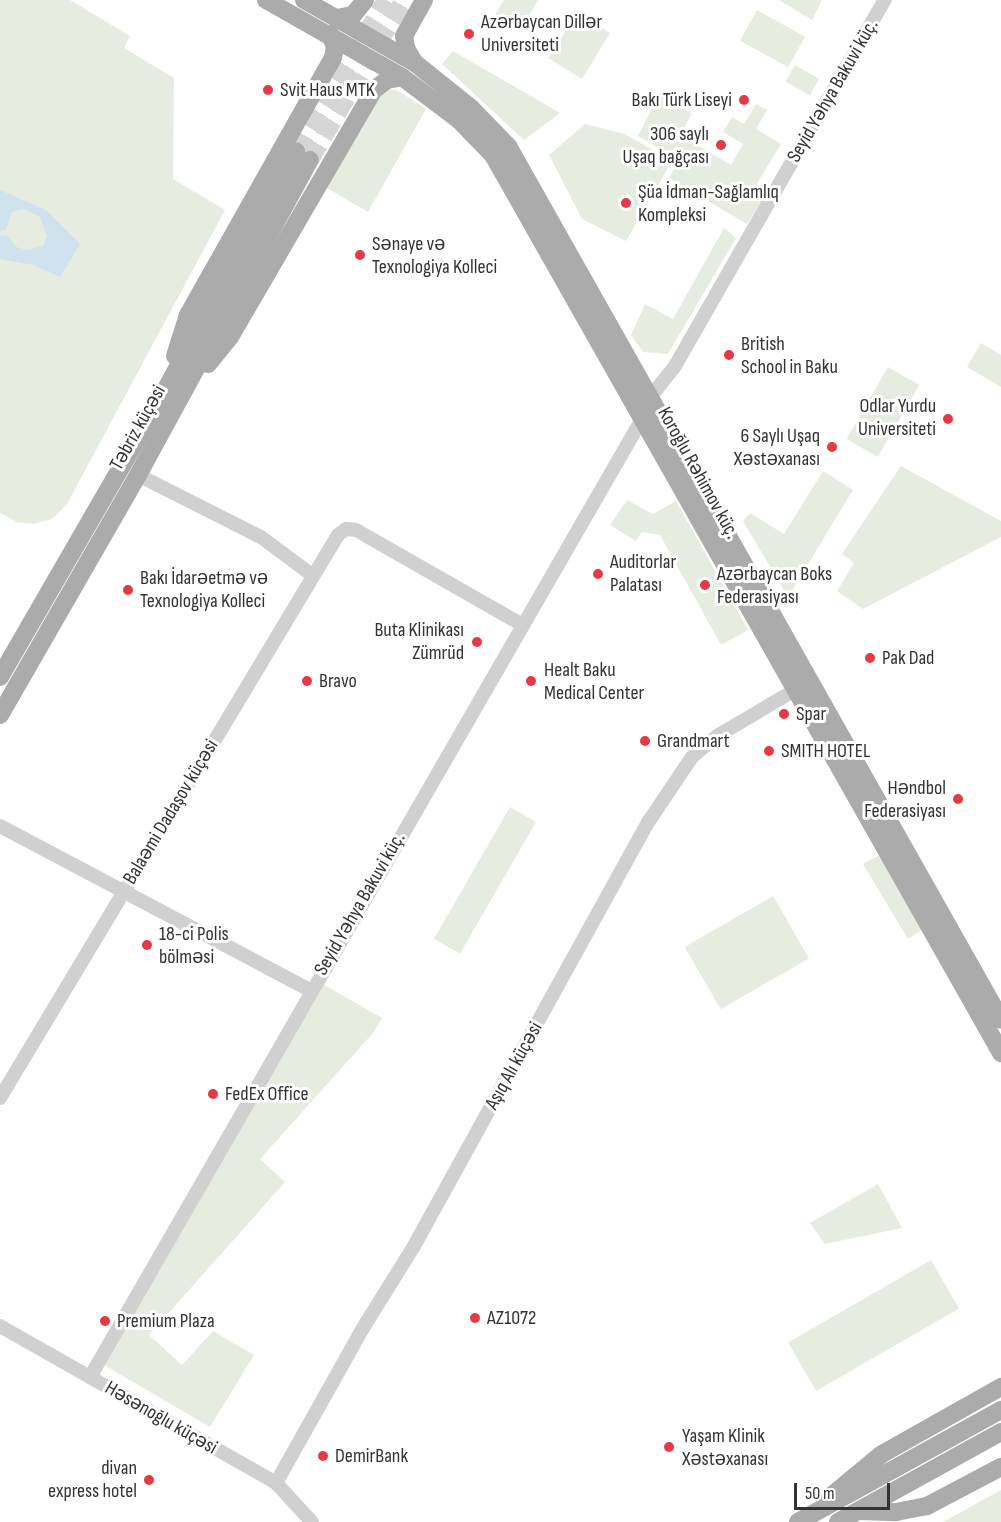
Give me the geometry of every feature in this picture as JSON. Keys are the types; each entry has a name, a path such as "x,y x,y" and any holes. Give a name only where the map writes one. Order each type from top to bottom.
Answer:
{"main road":[{"name":"Koroğlu Rəhimov küç.","path":"266,0 334,26 415,63 479,114 508,146 1001,1020"},
{"name":"Koroğlu Rəhimov küç.","path":"304,0 334,26 459,120 494,155 637,425 795,690 1001,1053"},
{"path":"170,399 188,315 333,58 334,26 353,15 365,0"},
{"path":"415,63 406,48 404,36 424,0"},
{"path":"170,399 230,337 374,90 387,80 402,77"},
{"name":"Təbriz küçəsi","path":"0,677 170,399 303,156"},
{"name":"Təbriz küçəsi","path":"0,715 138,475 170,399"},
{"path":"804,1518 874,1460 1001,1388"},
{"path":"804,1518 1001,1410"},
{"path":"838,1522 1001,1432"},
{"path":"858,1511 896,1512 927,1506 1001,1467"}],"street":[{"name":"Seyid Yəhya Bakuvi küç.","path":"651,396 675,366 885,0"},
{"name":"Seyid Yəhya Bakuvi küç.","path":"90,1377 637,425"},
{"path":"138,475 261,537 312,575"},
{"name":"Balaəmi Dadaşov küçəsi","path":"0,1098 338,535 346,529 356,530 521,624"},
{"name":"Aşıq Alı küçəsi","path":"276,1483 363,1328 420,1236 649,821 692,757 717,736 795,690"},
{"path":"0,826 310,991"},
{"name":"Həsənoğlu küçəsi","path":"0,1326 276,1483 312,1522"}],"shaded area":[{"path":"0,0 70,0 130,36 124,48 174,78 173,179 225,210 67,504 52,519 34,524 17,522 0,513"},
{"path":"504,0 538,0 521,30 495,15"},
{"path":"779,0 822,0 812,20"},
{"path":"757,10 805,37 788,67 740,41"},
{"path":"573,20 587,29 592,22 610,33 582,79 548,58"},
{"path":"453,51 560,113 524,140 442,64"},
{"path":"795,65 819,79 810,95 786,81"},
{"path":"385,89 397,90 426,109 368,212 325,187 376,95"},
{"path":"661,91 692,114 680,135 731,165 743,144 723,132 732,117 744,124 756,104 767,110 756,129 781,144 753,190 763,199 747,224 669,178 679,160 638,136"},
{"path":"585,124 625,134 672,161 626,241 582,219 549,155"},
{"path":"724,228 736,238 668,354 643,352 631,335 645,304 673,319"},
{"path":"981,343 1001,355 1001,387 967,367"},
{"path":"888,367 919,385 878,457 846,439"},
{"path":"901,466 1001,521 1001,537 863,609 837,591 854,563 842,554"},
{"path":"823,471 853,490 788,597 743,521 750,513 784,534"},
{"name":"Azərbaycan Boks Federasiyası","path":"627,500 653,514 676,501 748,630 721,645 660,535 642,532 636,541 610,525"},
{"path":"510,807 536,822 460,954 434,939"},
{"path":"880,855 922,930 908,939 863,864"},
{"path":"773,896 809,958 721,1009 685,947"},
{"path":"324,985 382,1018 373,1033 260,1159 285,1182 149,1335 182,1365 213,1331 254,1355 210,1427 104,1365"},
{"path":"878,1184 902,1228 825,1244 810,1223"},
{"path":"931,1260 959,1308 816,1391 788,1342"},
{"path":"1001,1490 1001,1522 943,1522"}],"water":[{"path":"0,190 46,210 80,244 60,277 33,265 0,259 0,236 7,235 16,247 27,250 43,246 47,236 40,217 24,209 12,212 6,230 0,231"}],"tunnel":[{"path":"296,151 386,0"},
{"path":"310,160 404,0"}],"place":[{"name":"Azərbaycan Dillər Universiteti","path":"469,34"},
{"name":"Svit Haus MTK","path":"268,90"},
{"name":"Bakı Türk Liseyi","path":"744,100"},
{"name":"306 saylı Uşaq bağçası","path":"721,145"},
{"name":"Şüa İdman-Sağlamlıq Kompleksi","path":"626,203"},
{"name":"Sənaye və Texnologiya Kolleci","path":"360,255"},
{"name":"British School in Baku","path":"729,355"},
{"name":"Odlar Yurdu Universiteti","path":"948,419"},
{"name":"6 Saylı Uşaq Xəstəxanası","path":"832,447"},
{"name":"Auditorlar Palatası","path":"598,574"},
{"name":"Azərbaycan Boks Federasiyası","path":"705,585"},
{"name":"Bakı İdarəetmə və Texnologiya Kolleci","path":"128,590"},
{"name":"Buta Klinikası Zümrüd","path":"477,642"},
{"name":"Pak Dad","path":"870,658"},
{"name":"Bravo","path":"307,681"},
{"name":"Healt Baku Medical Center","path":"531,681"},
{"name":"Spar","path":"784,714"},
{"name":"Grandmart","path":"645,741"},
{"name":"SMITH HOTEL","path":"769,751"},
{"name":"Həndbol Federasiyası","path":"958,799"},
{"name":"18-ci Polis bölməsi","path":"147,945"},
{"name":"FedEx Office","path":"213,1094"},
{"name":"AZ1072","path":"475,1318"},
{"name":"Premium Plaza","path":"105,1321"},
{"name":"Yaşam Klinik Xəstəxanası","path":"669,1447"},
{"name":"DemirBank","path":"323,1456"},
{"name":"divan express hotel","path":"149,1480"}]}
